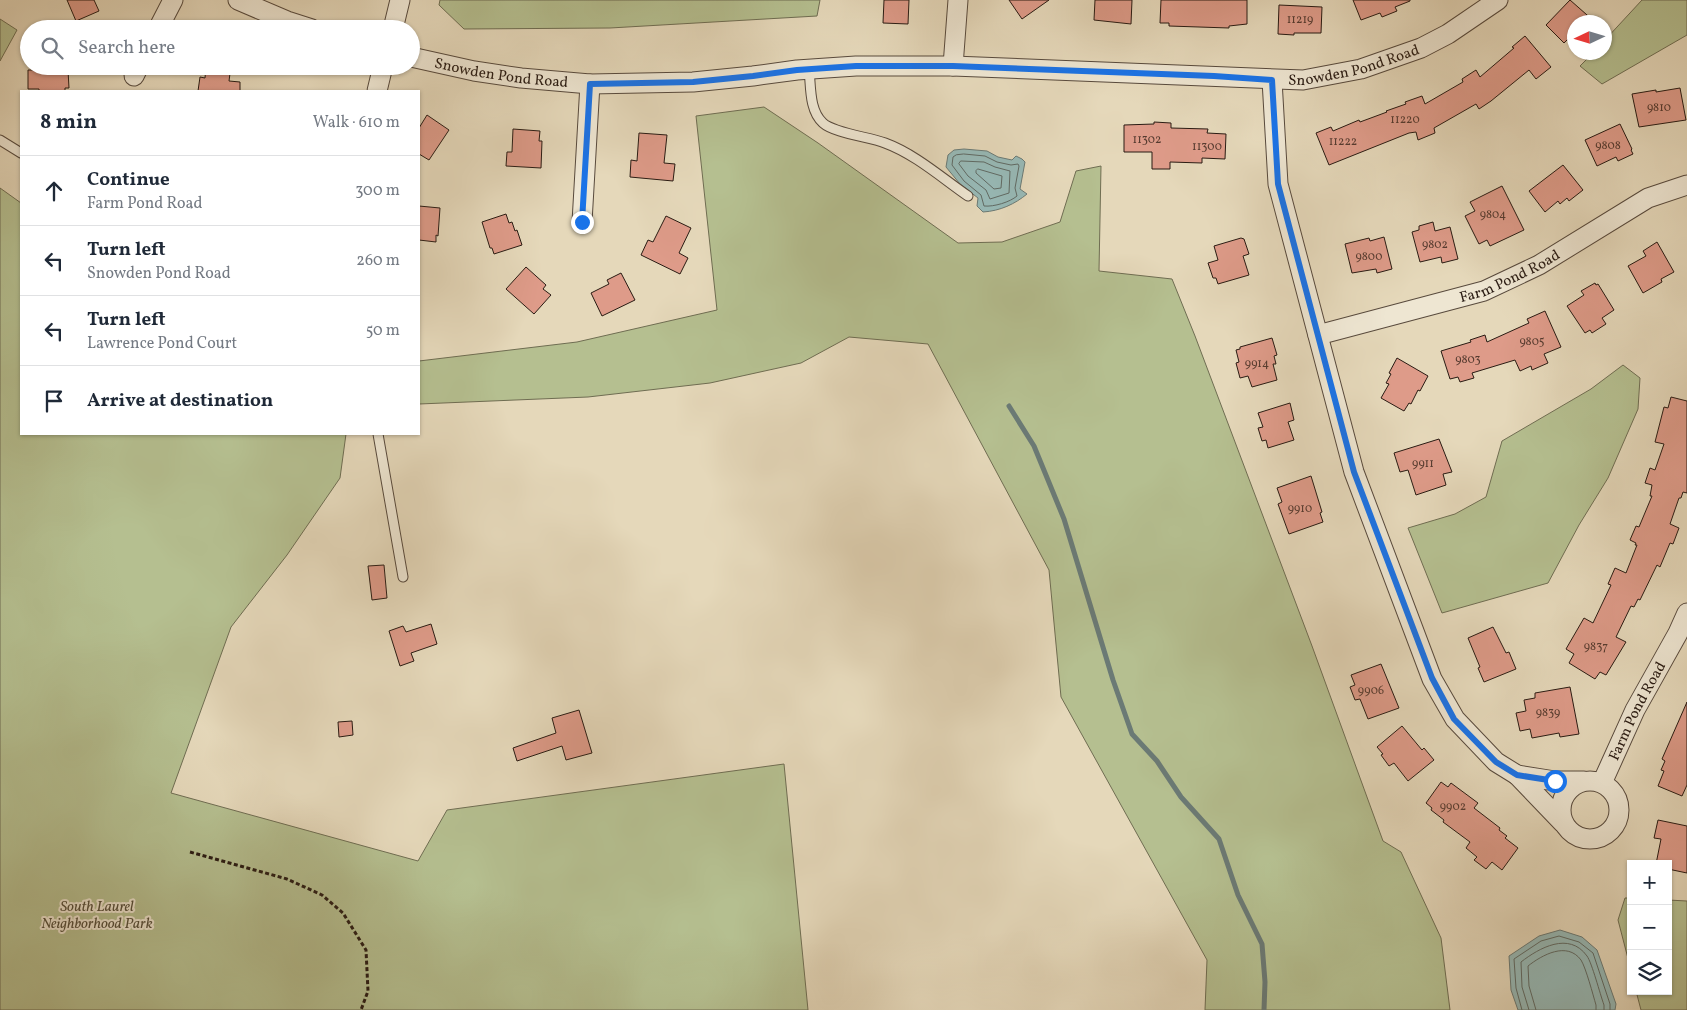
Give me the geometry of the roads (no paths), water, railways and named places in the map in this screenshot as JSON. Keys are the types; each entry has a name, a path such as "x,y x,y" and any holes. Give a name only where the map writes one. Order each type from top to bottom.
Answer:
{"street":[{"path":"163,20 173,0"},
{"path":"238,0 284,20"},
{"path":"395,20 400,0"},
{"path":"953,66 958,0"},
{"name":"Snowden Pond Road","path":"420,59 474,71 521,78 590,84 693,82 809,69 856,66 953,66 1303,80 1336,75 1388,61 1421,48 1448,34 1498,0"},
{"path":"377,90 381,75"},
{"path":"1272,80 1278,184 1354,472 1432,678 1454,719 1496,762 1517,775 1576,837 1586,840 1600,839 1609,834 1617,823 1620,813 1619,804 1611,789 1594,782 1555,781 1517,775"},
{"path":"582,222 590,84"},
{"name":"Farm Pond Road","path":"1318,335 1484,291 1539,265 1648,198 1687,185"},
{"name":"Farm Pond Road","path":"1594,782 1678,633 1687,612"},
{"path":"1563,823 1561,812 1566,793 1576,784 1594,782"}],"lane":[{"path":"809,69 812,101 816,113 824,124 845,132 884,142 902,150 968,196"},
{"path":"0,140 20,152"},
{"path":"378,435 403,577"}],"water":[{"path":"954,150 987,151 998,157 1012,160 1016,156 1022,159 1025,162 1020,189 1027,194 1007,206 983,212 977,206 978,198 960,184 946,167 948,155"},
{"path":"1560,930 1582,937 1597,950 1616,1004 1615,1010 1518,1010 1511,990 1509,956 1539,936"}],"waterway":[{"path":"1009,406 1034,446 1064,519 1113,680 1132,734 1157,761 1181,797 1219,839 1238,895 1262,944 1265,982 1264,1010"}],"park label":[{"name":"South Laurel Neighborhood Park","path":"97,914"}]}
